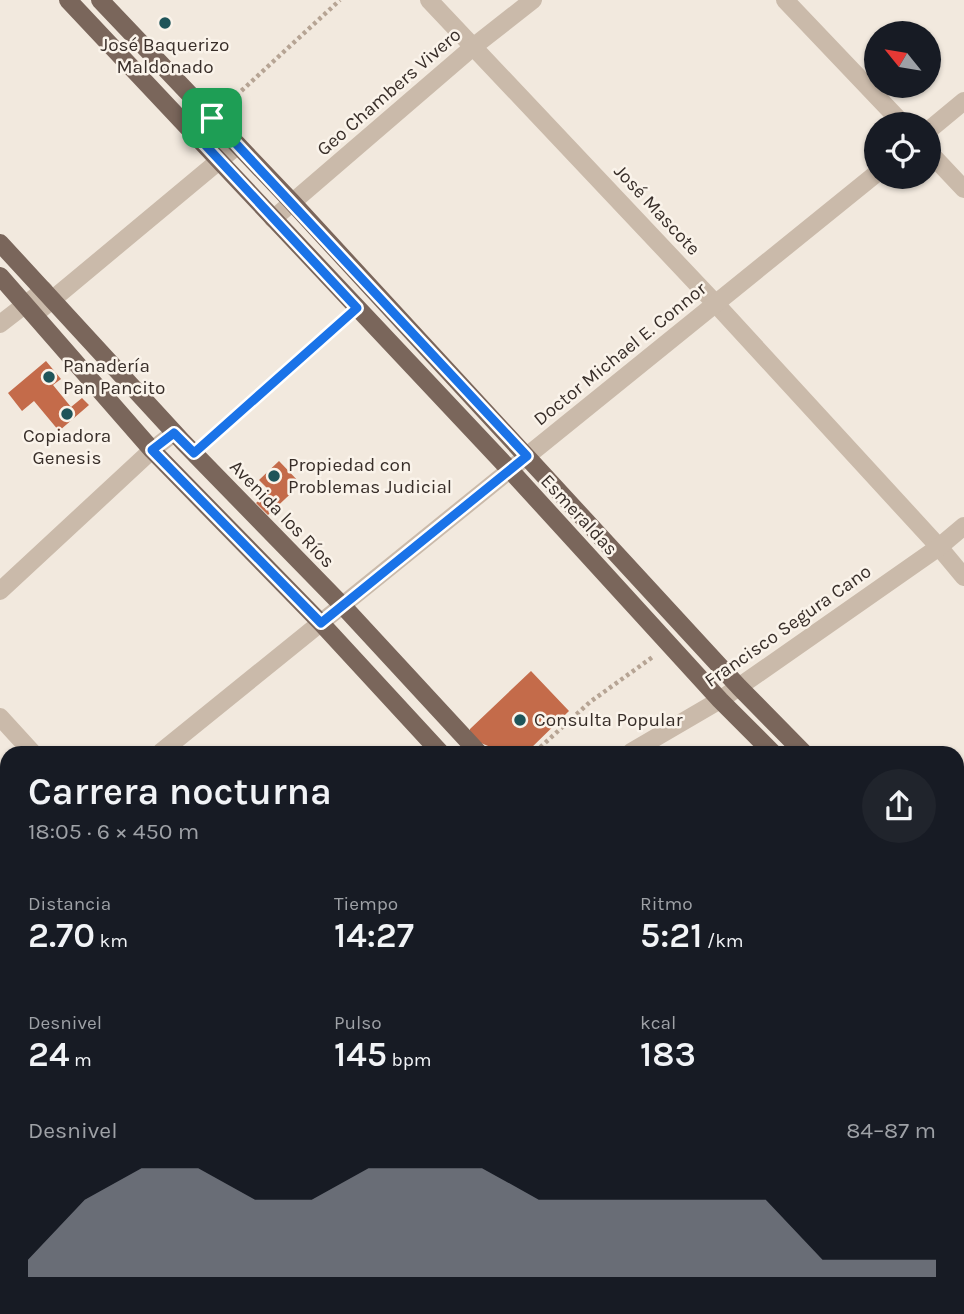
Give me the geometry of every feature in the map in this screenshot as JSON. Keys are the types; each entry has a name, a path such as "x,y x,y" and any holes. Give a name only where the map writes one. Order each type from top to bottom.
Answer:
{"main road":[{"name":"Esmeraldas","path":"68,0 510,470 720,700 766,746"},
{"name":"Esmeraldas","path":"100,0 292,202 738,687 797,746"},
{"name":"Avenida los Ríos","path":"0,243 174,433 343,607 472,746"},
{"path":"0,276 152,450 321,623 434,746"}],"street":[{"name":"José Mascote","path":"429,0 715,303 964,577"},
{"name":"Geo Chambers Vivero","path":"273,219 473,47 533,0"},
{"path":"785,0 892,112"},
{"path":"941,120 964,101"},
{"path":"0,324 30,309 238,145"},
{"path":"941,165 964,189"},
{"name":"Doctor Michael E. Connor","path":"168,746 864,183"},
{"path":"0,591 152,450 174,433"},
{"name":"Francisco Segura Cano","path":"641,746 720,700 939,547 964,526"},
{"path":"0,717 27,746"}],"path":[{"path":"212,118 340,0"},
{"path":"194,453 357,308"},
{"path":"542,746 590,702 669,644"}],"building":[{"path":"46,361 61,379 53,385 71,407 82,398 89,405 59,431 34,401 22,411 8,393"},
{"path":"279,461 301,484 268,515 256,503 270,491 259,480"},
{"name":"Consulta Popular","path":"531,671 569,711 533,746 488,746 470,736 470,729"}],"place":[{"name":"José Baquerizo Maldonado","path":"165,23"},
{"name":"Panadería Pan Pancito","path":"49,377"},
{"name":"Copiadora Genesis","path":"67,414"},
{"name":"Propiedad con Problemas Judicial","path":"274,476"},
{"name":"Consulta Popular","path":"520,720"}],"route":[{"path":"212,118 527,456 321,623 152,450 174,433 194,453 357,308 195,134 212,118"}]}
